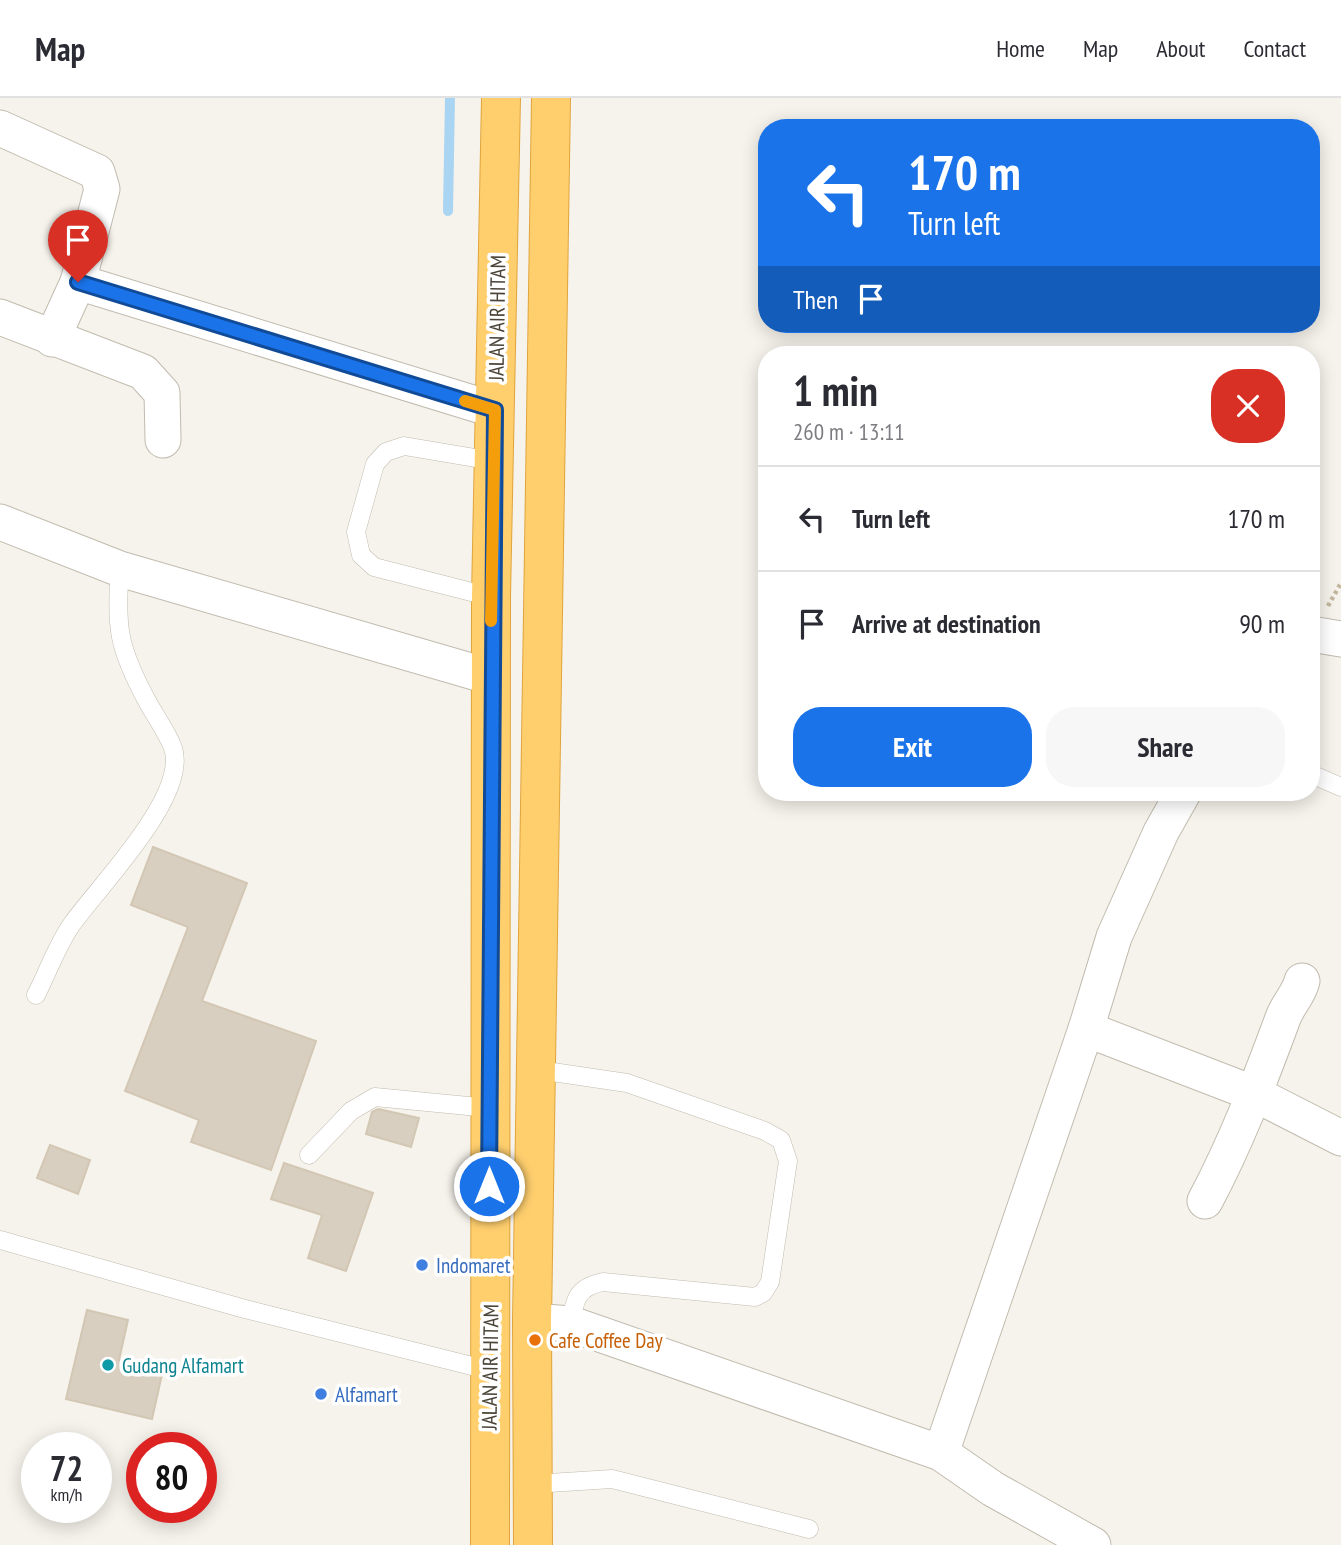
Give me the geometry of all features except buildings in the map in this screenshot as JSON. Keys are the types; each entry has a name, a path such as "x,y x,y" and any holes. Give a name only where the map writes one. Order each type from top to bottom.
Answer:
{"highway":[{"name":"JALAN AIR HITAM","path":"490,1545 488,1370 492,1315 489,1108 491,597 501,98"},
{"name":"JALAN AIR HITAM","path":"533,1545 532,1321 538,1070 541,685 549,385 551,98"}],"street":[{"path":"0,128 97,172 102,189 78,282 52,339"},
{"path":"78,282 495,410"},
{"path":"0,317 143,372 162,393 163,440"},
{"path":"0,522 120,569 491,677"},
{"path":"1320,636 1341,639"},
{"path":"940,1453 1086,1029 1114,937 1161,832 1178,801"},
{"path":"1205,1201 1255,1094 1284,1015 1299,995 1302,981"},
{"path":"1086,1029 1255,1094 1341,1138"},
{"path":"532,1321 571,1324 940,1453 993,1489 1093,1545"}],"lane":[{"path":"491,597 374,567 361,555 356,532 375,464 386,452 404,446 493,461"},
{"path":"36,995 71,925 113,876 146,829 172,778 175,764 173,748 135,678 118,634 120,569"},
{"path":"1320,778 1341,787"},
{"path":"538,1070 627,1083 765,1132 781,1140 788,1161 770,1282 763,1293 755,1297 603,1282 587,1285 575,1297 571,1324"},
{"path":"309,1155 351,1111 375,1097 489,1108"},
{"path":"0,1240 245,1309 488,1370"},
{"path":"533,1485 612,1479 809,1530"}],"waterway":[{"path":"448,211 450,98"}],"slow traffic":[{"path":"465,401 495,410 491,621"}],"place":[{"name":"Indomaret","path":"422,1265"},
{"name":"Cafe Coffee Day","path":"535,1340"},
{"name":"Gudang Alfamart","path":"108,1365"},
{"name":"Alfamart","path":"321,1394"}],"route":[{"path":"78,282 495,410 491,597 489,1186"}]}
